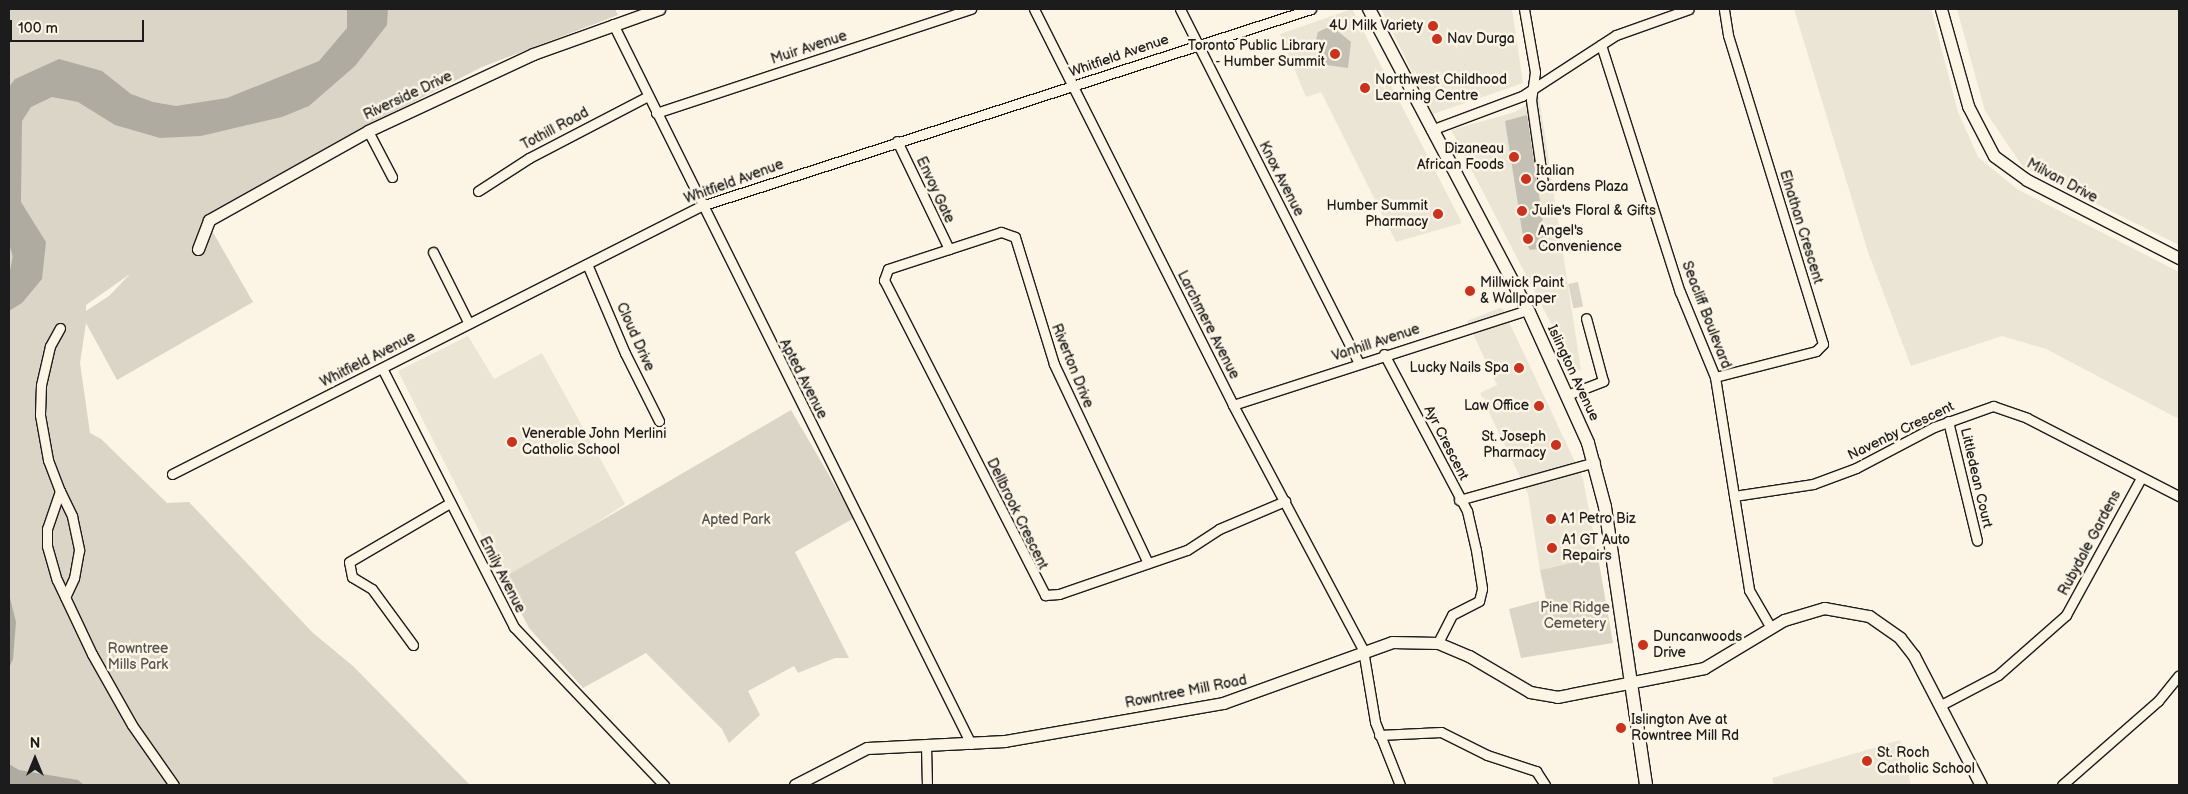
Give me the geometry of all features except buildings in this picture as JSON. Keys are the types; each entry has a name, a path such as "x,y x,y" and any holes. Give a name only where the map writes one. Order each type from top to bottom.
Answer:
{"main road":[{"name":"Islington Avenue","path":"1369,9 1431,130 1528,310 1595,462 1605,507 1646,785"}],"street":[{"name":"Riverside Drive","path":"198,249 209,220 368,131 533,54 659,9"},
{"name":"Muir Avenue","path":"656,113 971,9"},
{"name":"Larchmere Avenue","path":"1034,9 1233,405 1363,650 1379,735 1400,785"},
{"name":"Knox Avenue","path":"1180,9 1358,362"},
{"name":"Whitfield Avenue","path":"172,474 701,206 897,141 1310,9"},
{"path":"1524,9 1534,86 1532,100 1543,183"},
{"path":"1431,130 1522,96 1534,86 1601,45 1633,28 1689,9"},
{"name":"Elnathan Crescent","path":"1716,377 1816,350 1822,344 1728,35 1724,9"},
{"name":"Milvan Drive","path":"1941,9 1968,106 1994,156 2027,180 2179,258"},
{"name":"Apted Avenue","path":"613,24 701,206 971,744"},
{"name":"Seacliff Boulevard","path":"1601,45 1680,292 1716,377 1749,590 1771,628"},
{"name":"Tothill Road","path":"478,191 529,158 648,96"},
{"path":"368,131 392,177"},
{"name":"Envoy Gate","path":"897,141 949,249"},
{"name":"Riverton Drive","path":"949,249 1001,232 1015,237 1054,364 1148,563"},
{"name":"Dellbrook Crescent","path":"949,249 890,267 885,272 884,280 1039,589 1052,596 1187,550 1219,529 1285,501"},
{"path":"433,252 469,324"},
{"name":"Cloud Drive","path":"587,264 625,354 660,421"},
{"name":"Vanhill Avenue","path":"1233,405 1358,362 1528,310"},
{"path":"1567,395 1602,381 1586,318"},
{"path":"60,328 45,364 40,415 48,460 72,516 79,550 74,578 65,597"},
{"name":"Ayr Crescent","path":"1384,354 1459,500 1595,462"},
{"name":"Emily Avenue","path":"382,368 514,627 664,785"},
{"name":"Navenby Crescent","path":"1734,496 1802,487 1838,476 1948,421 1979,409 2008,409 2179,496"},
{"name":"Littledean Court","path":"1948,421 1977,540"},
{"name":"Rubydale Gardens","path":"1940,705 1998,675 2066,616 2141,478"},
{"path":"60,490 46,539 65,597 132,724 174,785"},
{"path":"1438,643 1452,616 1475,605 1481,596 1472,527 1459,500"},
{"path":"413,646 372,589 352,577 349,562 450,502"},
{"path":"1630,684 1704,668 1797,614 1824,608 1869,616 1900,638 1940,705 1981,785"},
{"name":"Rowntree Mill Road","path":"795,785 867,748 971,744 1246,697 1363,650 1392,642 1438,643 1468,656 1513,684 1545,696 1630,684"},
{"path":"2062,785 2158,701 2179,675"},
{"path":"1379,735 1441,732 1487,755 1536,771 1545,785"},
{"path":"926,745 927,785"}],"shaded area":[{"path":"347,9 388,9 387,25 355,66 309,106 282,117 201,136 160,138 115,125 78,102 52,97 31,107 22,121 21,202 46,242 42,279 22,303 9,311 9,284 18,270 19,243 9,224 9,87 15,79 59,59 102,71 131,94 153,102 176,106 227,98 319,61 347,28"},
{"path":"1352,9 1462,223 1396,242 1321,92 1306,97 1280,34"},
{"path":"1381,9 1512,9 1523,83 1433,114"},
{"path":"1794,9 1931,9 1958,112 1978,157 2017,189 2179,272 2179,419 2046,349 2002,336 1911,366 1868,252"},
{"path":"1957,9 2179,9 2179,245 2023,167 1985,111"},
{"path":"1539,97 1581,370 1575,370 1451,130 1515,112"},
{"path":"1502,307 1583,479 1598,557 1540,570 1528,494 1480,393 1497,385 1467,321"},
{"name":"Venerable John Merlini Catholic School","path":"468,336 494,379 542,353 625,504 542,559 503,578 398,371"},
{"path":"9,594 16,622 13,659 9,668"},
{"name":"St. Roch Catholic School","path":"1900,740 1911,785 1774,785 1772,778"},
{"path":"9,764 19,770 78,780 84,785 9,785"}],"green space":[{"name":"Rowntree Mills Park","path":"9,9 615,9 618,15 482,67 361,129 268,181 207,222 253,302 117,380 86,323 80,363 90,433 101,439 167,503 189,502 313,633 353,666 470,785 9,785","holes":["130,274 109,296 86,311 86,305"]},
{"path":"1578,282 1583,306 1573,309 1568,284"},
{"name":"Apted Park","path":"791,410 854,518 795,552 849,658 835,658 798,673 794,666 748,691 760,715 729,743 722,729 646,653 583,688 529,628 503,578"},
{"name":"Pine Ridge Cemetery","path":"1598,557 1613,643 1521,658 1509,609 1546,599 1540,570"}],"waterway":[{"path":"9,214 21,256 16,282 9,291"}],"place":[{"name":"4U Milk Variety","path":"1433,26"},
{"name":"Nav Durga","path":"1437,39"},
{"name":"Toronto Public Library - Humber Summit","path":"1335,54"},
{"name":"Northwest Childhood Learning Centre","path":"1365,88"},
{"name":"Dizaneau African Foods","path":"1514,157"},
{"name":"Italian Gardens Plaza","path":"1526,179"},
{"name":"Julie's Floral & Gifts","path":"1522,211"},
{"name":"Humber Summit Pharmacy","path":"1438,214"},
{"name":"Angel's Convenience","path":"1528,239"},
{"name":"Millwick Paint & Wallpaper","path":"1470,291"},
{"name":"Lucky Nails Spa","path":"1519,368"},
{"name":"Law Office","path":"1539,406"},
{"name":"Venerable John Merlini Catholic School","path":"512,442"},
{"name":"St. Joseph Pharmacy","path":"1556,445"},
{"name":"A1 Petro Biz","path":"1551,519"},
{"name":"A1 GT Auto Repairs","path":"1552,548"},
{"name":"Duncanwoods Drive","path":"1643,645"},
{"name":"Islington Ave at Rowntree Mill Rd","path":"1621,728"},
{"name":"St. Roch Catholic School","path":"1867,761"}]}
